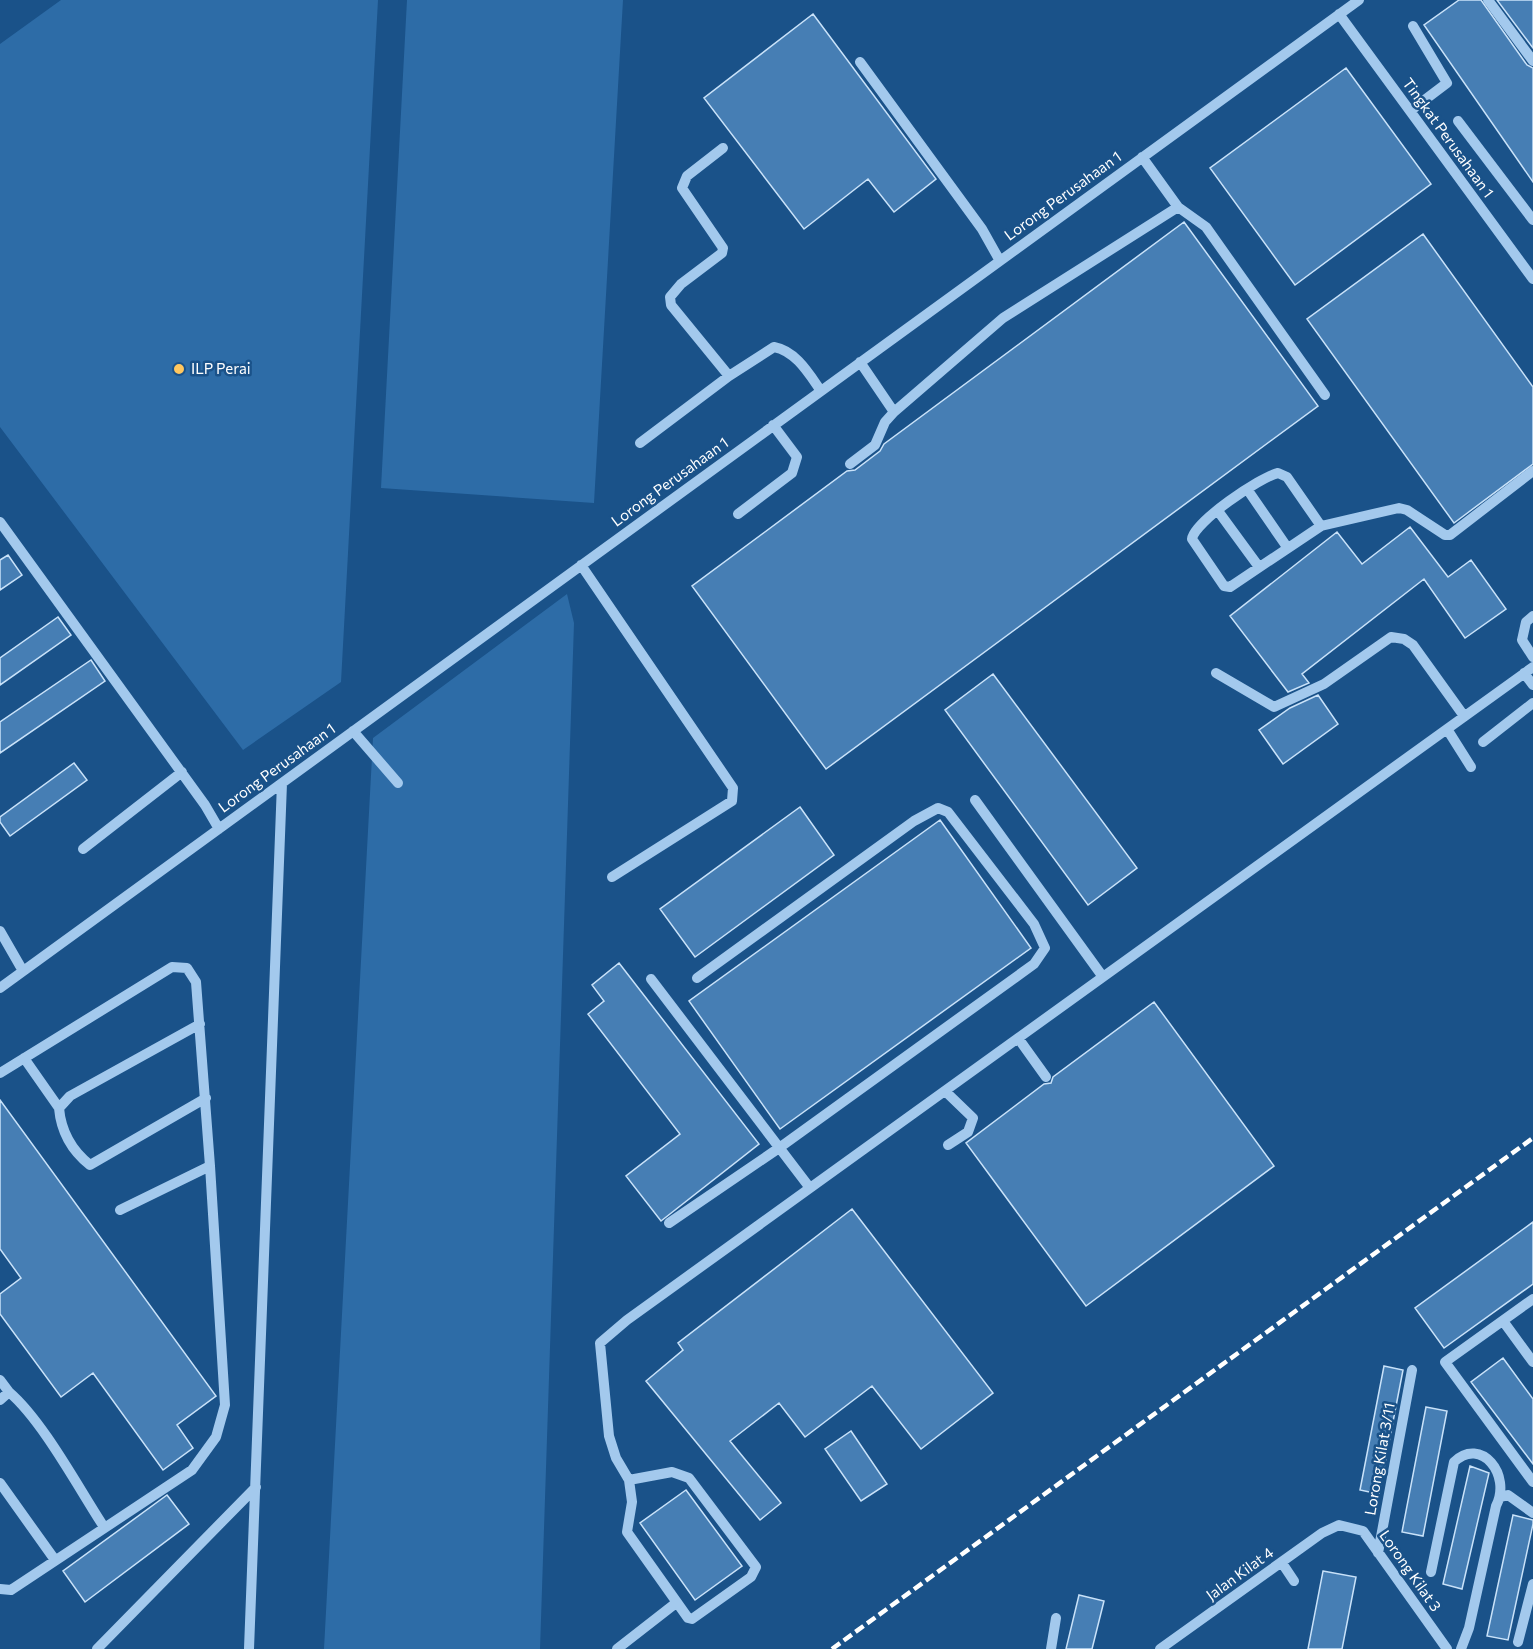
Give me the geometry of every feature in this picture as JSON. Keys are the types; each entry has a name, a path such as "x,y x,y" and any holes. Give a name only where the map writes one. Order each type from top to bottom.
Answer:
{"street":[{"name":"Lorong Perusahaan 1","path":"0,988 1359,0"},
{"path":"1488,0 1533,61"},
{"name":"Tingkat Perusahaan 1","path":"1339,14 1533,279"},
{"path":"1410,111 1447,83 1413,26"},
{"path":"860,62 982,228 1000,261"},
{"path":"1458,121 1533,219"},
{"path":"723,148 687,176 682,188 723,249 722,253 681,284 670,297 671,305 729,376"},
{"path":"1142,157 1178,207 1206,227 1325,394"},
{"path":"850,464 876,445 885,422 894,412 1003,318 1178,207"},
{"path":"640,443 766,350 782,348 798,360 821,391"},
{"path":"860,362 894,412"},
{"path":"738,514 792,473 797,457 773,425"},
{"path":"1321,526 1287,477 1283,474 1273,474 1247,489 1194,529 1192,539 1224,586 1230,587 1321,526 1399,508 1450,535 1533,471"},
{"path":"1247,489 1287,547"},
{"path":"1218,511 1258,567"},
{"path":"0,522 182,772 219,829"},
{"path":"581,565 733,788 732,801 612,877"},
{"path":"1533,616 1526,622 1522,640 1533,657"},
{"path":"1216,673 1274,706 1324,684 1391,637 1404,639 1413,645 1464,716"},
{"path":"629,1480 672,1472 689,1478 756,1567 751,1577 692,1619 684,1615 627,1532 632,1502 629,1480 616,1458 609,1436 600,1343 627,1320 1529,670 1533,685"},
{"path":"1483,742 1533,703"},
{"path":"1447,729 1471,766"},
{"path":"353,731 398,783"},
{"path":"83,849 182,772"},
{"path":"249,1649 282,783"},
{"path":"975,800 1103,977"},
{"path":"669,1223 780,1148 1034,964 1045,948 1034,924 948,812 938,808 914,821 697,978"},
{"path":"0,932 23,971"},
{"path":"0,1073 171,967 187,968 196,982 200,1024 225,1405 216,1437 192,1470 12,1590 0,1589"},
{"path":"651,979 810,1188"},
{"path":"59,1108 70,1096 200,1024"},
{"path":"1018,1038 1046,1077"},
{"path":"24,1058 59,1108 60,1127 79,1156 90,1165 206,1098"},
{"path":"945,1091 973,1118 968,1132 948,1145"},
{"path":"120,1210 210,1166"},
{"path":"1533,1299 1445,1362 1533,1482"},
{"path":"1503,1321 1533,1362"},
{"name":"Lorong Kilat 3/11","path":"1378,1553 1412,1370"},
{"path":"0,1380 20,1401 37,1425 104,1527"},
{"path":"0,1400 9,1392"},
{"path":"1431,1572 1454,1462 1461,1456 1475,1454 1488,1459 1501,1477 1501,1497 1496,1506 1469,1628 1461,1649"},
{"path":"0,1483 55,1560"},
{"path":"97,1649 256,1487"},
{"path":"1501,1497 1508,1495 1533,1513"},
{"name":"Lorong Kilat 3","path":"1338,1525 1363,1531 1447,1649"},
{"name":"Jalan Kilat 4","path":"1160,1649 1322,1533 1338,1525"},
{"path":"1282,1563 1294,1581"},
{"path":"1518,1642 1533,1584"},
{"path":"617,1649 676,1604"},
{"path":"1051,1649 1056,1618"}],"shaded area":[{"name":"ILP Perai","path":"61,0 378,0 341,682 243,750 0,427 0,44"},
{"path":"407,0 623,0 594,503 381,488"},
{"path":"567,594 574,623 540,1649 324,1649 373,738"}],"building":[{"path":"1459,0 1481,0 1527,65 1533,68 1533,182 1424,25"},
{"path":"1497,0 1533,0 1533,48"},
{"path":"813,14 936,179 894,212 868,179 804,229 704,98"},
{"path":"1346,68 1431,184 1295,285 1210,168"},
{"path":"1184,222 1318,406 826,769 692,586 847,471 855,470 880,451 884,444"},
{"path":"1423,234 1533,387 1533,464 1454,523 1307,319"},
{"path":"1410,527 1448,577 1471,560 1506,609 1465,638 1424,579 1302,674 1309,683 1288,692 1230,616 1337,532 1362,564"},
{"path":"8,555 22,575 0,590 0,560"},
{"path":"58,617 71,635 0,685 0,658"},
{"path":"91,660 105,681 0,753 0,722"},
{"path":"993,674 1137,868 1088,905 945,710"},
{"path":"1318,695 1338,724 1283,764 1259,730 1290,708"},
{"path":"74,763 87,780 10,836 0,822 0,817"},
{"path":"800,807 834,855 695,957 660,909"},
{"path":"940,820 1031,948 780,1129 689,1001"},
{"path":"619,963 759,1144 661,1221 626,1176 680,1134 588,1014 604,1001 592,985"},
{"path":"1154,1002 1274,1166 1086,1306 966,1143 1044,1084 1051,1083 1053,1077"},
{"path":"0,1100 216,1396 177,1425 193,1448 163,1470 93,1373 61,1397 0,1314 0,1294 21,1278 0,1249"},
{"path":"852,1209 993,1393 921,1449 872,1386 805,1437 779,1403 730,1441 781,1503 760,1520 646,1381 683,1350 678,1343"},
{"path":"1533,1222 1533,1284 1444,1348 1415,1308"},
{"path":"1503,1358 1533,1399 1533,1464 1471,1382"},
{"path":"1384,1366 1403,1370 1379,1494 1360,1490"},
{"path":"1426,1407 1447,1411 1423,1536 1402,1532"},
{"path":"851,1431 887,1484 861,1501 825,1449"},
{"path":"1470,1466 1489,1473 1462,1589 1443,1584"},
{"path":"686,1490 742,1566 695,1600 640,1523"},
{"path":"167,1495 189,1524 85,1602 63,1571"},
{"path":"1513,1515 1533,1520 1533,1524 1508,1640 1487,1636"},
{"path":"1323,1571 1356,1577 1342,1649 1308,1649"},
{"path":"1079,1595 1104,1601 1092,1649 1066,1649"}],"railway":[{"path":"832,1649 1533,1138"}],"place":[{"name":"ILP Perai","path":"179,369"}]}
